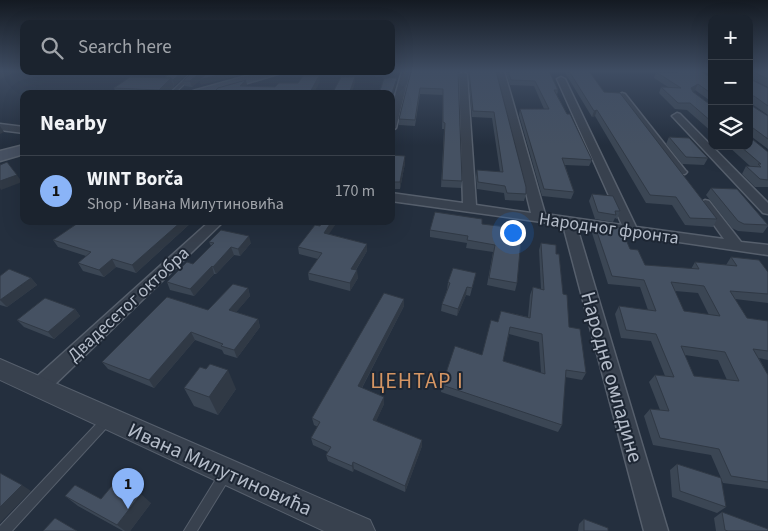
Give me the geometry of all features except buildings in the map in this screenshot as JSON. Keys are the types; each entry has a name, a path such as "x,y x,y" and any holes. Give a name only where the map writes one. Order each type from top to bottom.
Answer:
{"main road":[{"path":"0,150 20,144"},
{"path":"0,156 20,150"}],"street":[{"path":"395,113 399,96"},
{"path":"464,96 470,209"},
{"path":"506,96 538,218"},
{"path":"569,96 631,230"},
{"path":"622,96 688,182"},
{"path":"677,116 768,210"},
{"path":"0,127 20,130"},
{"name":"Народног фронта","path":"395,198 736,245 767,251"},
{"path":"700,198 736,245"},
{"name":"Народне омладине","path":"569,222 656,531"},
{"name":"Двадесетог октобра","path":"39,387 214,225"},
{"name":"Ивана Милутиновића","path":"0,369 359,531"}],"lane":[{"name":"Ивана Милутиновића","path":"4,531 108,418"},
{"path":"190,531 227,471"}],"place":[{"name":"WINT Borča","path":"128,509"}],"district":[{"name":"ЦЕНТАР I","path":"417,380"}]}
